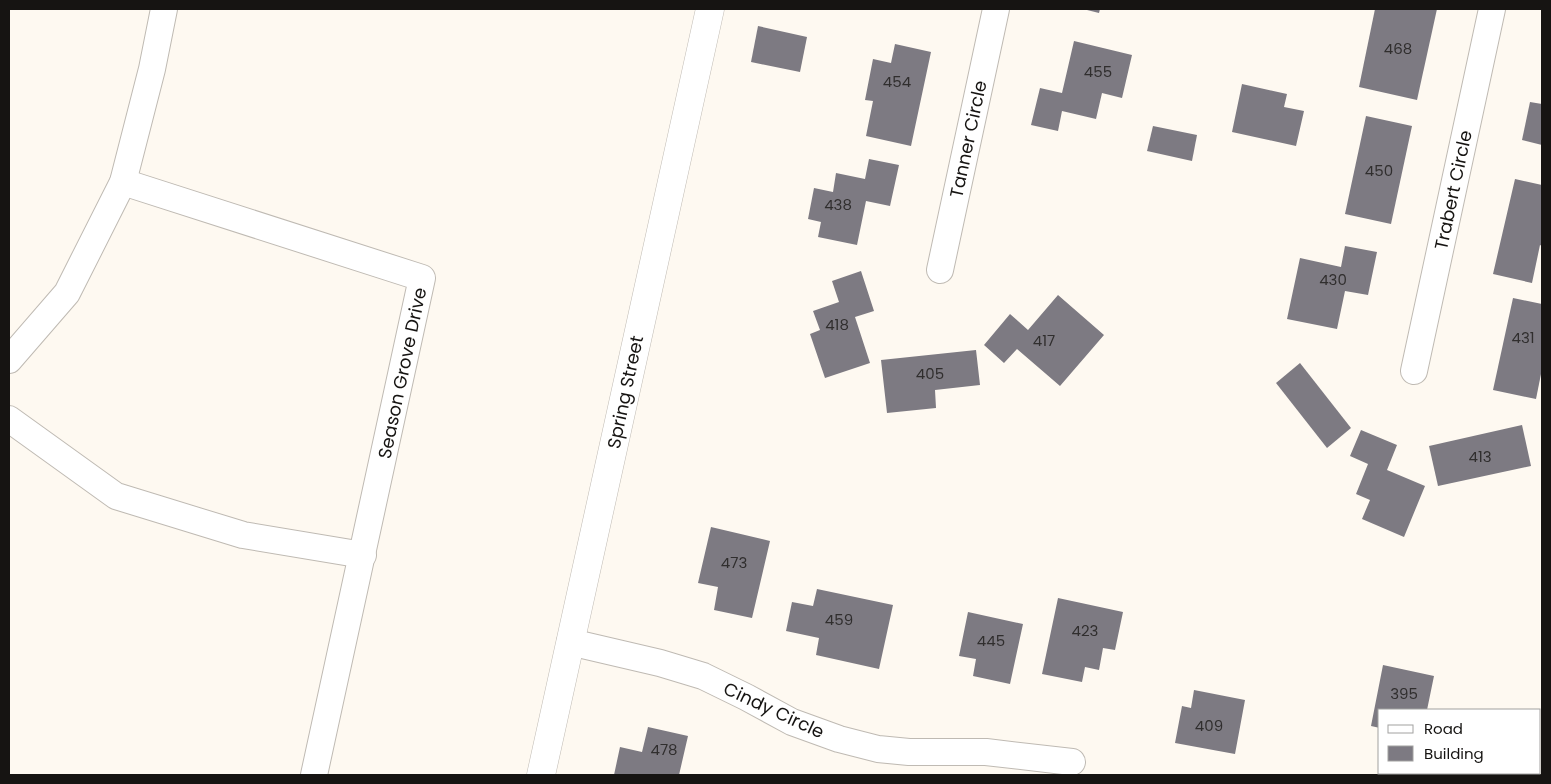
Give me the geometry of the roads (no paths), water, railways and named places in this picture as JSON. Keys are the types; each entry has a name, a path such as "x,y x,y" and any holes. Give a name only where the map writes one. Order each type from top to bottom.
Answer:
{"street":[{"path":"9,360 67,293 123,182 152,69 164,9"},
{"name":"Spring Street","path":"541,775 710,9"},
{"name":"Tanner Circle","path":"940,270 996,9"},
{"name":"Trabert Circle","path":"1414,371 1492,9"},
{"name":"Season Grove Drive","path":"123,182 422,278 314,775"},
{"path":"9,419 116,496 243,534 362,555"},
{"name":"Cindy Circle","path":"570,642 660,663 703,676 792,722 839,739 878,748 909,752 986,752 1072,762"}]}
